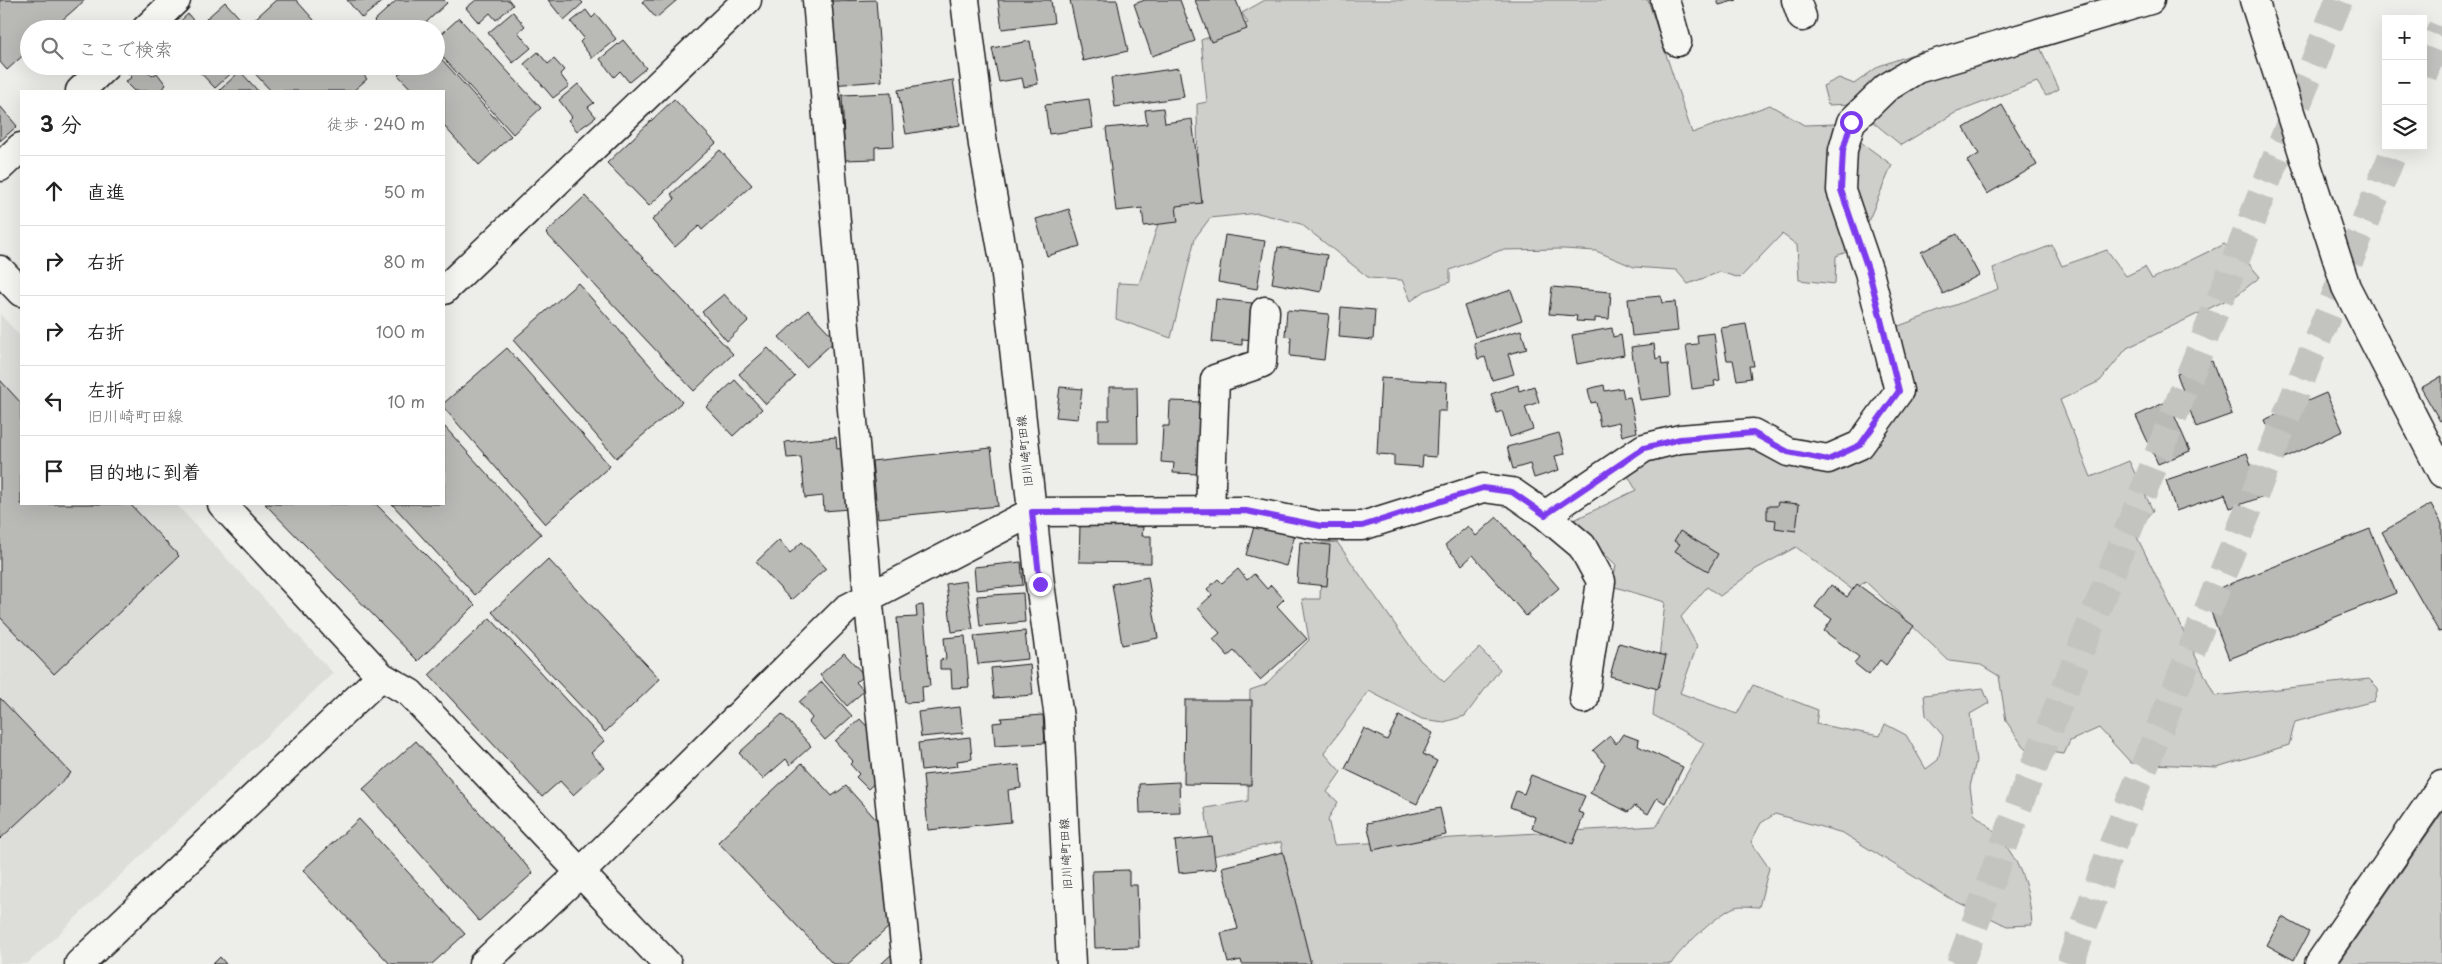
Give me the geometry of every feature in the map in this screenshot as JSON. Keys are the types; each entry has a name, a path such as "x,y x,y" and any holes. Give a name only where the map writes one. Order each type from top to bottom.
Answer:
{"street":[{"path":"155,20 176,0"},
{"path":"445,289 747,0"},
{"path":"817,0 868,596 907,964"},
{"name":"旧川崎町田線","path":"965,0 983,145 1005,266 1040,584 1059,718 1071,964"},
{"path":"1665,0 1677,42"},
{"path":"1545,515 1644,448 1680,439 1753,433 1788,452 1828,460 1860,445 1899,391 1869,272 1841,190 1843,150 1851,122 1886,88 1917,69 2150,0"},
{"path":"2254,0 2346,287 2442,473"},
{"path":"81,90 97,75"},
{"path":"0,167 20,148"},
{"path":"0,270 20,291"},
{"path":"1210,511 1216,379 1262,363 1265,311"},
{"path":"483,964 581,872 846,610 868,596 1032,512 1246,511 1321,526 1362,526 1483,488 1512,492 1545,515 1582,546 1601,581 1584,698"},
{"path":"223,505 381,676 410,694 667,964"},
{"path":"79,964 381,676"},
{"path":"2319,964 2442,785"}],"shaded area":[{"path":"1265,0 1648,0 1692,133 1770,105 1804,125 1836,124 1892,165 1857,248 1836,256 1835,284 1799,280 1797,245 1782,234 1740,278 1720,272 1688,284 1676,270 1634,267 1596,251 1564,249 1501,250 1450,270 1450,282 1425,291 1411,301 1402,280 1369,278 1301,224 1258,213 1210,218 1195,238 1171,338 1116,319 1118,283 1139,284 1160,218 1180,200 1198,200 1197,104 1207,102 1201,40 1248,23 1242,13"},
{"path":"2034,34 2059,89 2046,96 2037,82 1955,113 1901,145 1851,104 1828,105 1823,86 1839,78 1854,84 1879,66 1922,51 1924,63"},
{"path":"2224,244 2245,259 2260,277 2237,295 2127,348 2100,381 2060,400 2091,477 2129,461 2153,511 2135,533 2215,696 2369,679 2378,688 2374,701 2295,722 2289,745 2217,767 2131,763 2099,728 2070,741 2064,754 2025,749 2006,721 1999,676 1981,665 1949,661 1865,581 1854,591 1796,547 1756,569 1720,596 1707,587 1681,617 1697,646 1680,693 1737,714 1753,685 1818,710 1816,724 1880,736 1885,724 1906,735 1926,769 1938,760 1943,736 1926,715 1924,695 1983,688 1989,703 1970,714 1976,761 1970,787 1974,814 1999,837 2016,863 2023,877 2027,892 2032,925 2007,926 1947,897 1843,833 1775,814 1761,823 1751,842 1769,868 1759,907 1738,906 1720,916 1700,932 1671,964 1304,964 1281,842 1212,856 1205,808 1248,801 1250,690 1265,685 1309,640 1302,599 1320,599 1322,543 1337,542 1420,660 1444,682 1479,648 1500,669 1465,716 1444,722 1422,719 1369,691 1324,753 1341,772 1327,792 1338,802 1328,819 1334,845 1657,826 1704,743 1653,715 1665,602 1612,586 1616,565 1572,521 1636,490 1626,472 1677,447 1729,444 1765,453 1807,472 1833,469 1899,401 1882,390 1889,347 1888,330 1998,289 1993,268 2052,245 2062,266 2107,250 2126,276 2145,267 2152,279"},
{"path":"0,314 20,336 20,505 177,505 333,673 27,964 0,964"},
{"path":"2442,813 2442,964 2338,964"}],"building":[{"path":"0,0 85,0 62,20 20,20 20,58 7,70 0,62"},
{"path":"276,0 296,0 314,20 254,20"},
{"path":"347,0 384,0 362,18"},
{"path":"397,0 444,0 447,3 429,20 375,20"},
{"path":"476,0 509,0 513,5 496,20 490,13 479,23 466,8"},
{"path":"548,0 580,0 583,3 564,20"},
{"path":"644,0 677,0 656,18 642,2"},
{"path":"876,0 882,81 831,85 825,1"},
{"path":"998,0 1051,0 1054,23 1002,29"},
{"path":"1070,0 1117,0 1128,51 1083,61"},
{"path":"1145,0 1180,0 1195,41 1152,56 1134,4"},
{"path":"1195,0 1236,0 1247,29 1211,42"},
{"path":"1717,0 1737,0 1719,5"},
{"path":"225,2 242,20 207,20 206,19"},
{"path":"586,10 592,18 596,14 616,39 592,58 580,42 584,38 571,22"},
{"path":"513,12 525,26 518,32 531,48 513,63 488,33"},
{"path":"188,14 193,20 182,20"},
{"path":"459,18 541,108 513,134 445,60 445,31"},
{"path":"623,40 646,68 629,82 620,71 614,77 600,59"},
{"path":"1030,41 1038,84 1024,87 1022,78 999,82 992,48"},
{"path":"538,52 548,64 554,59 564,70 560,74 569,86 553,98 524,64"},
{"path":"445,63 511,136 479,165 445,127 445,90 412,90 398,75 445,75"},
{"path":"1179,68 1184,97 1115,107 1111,78"},
{"path":"130,75 158,75 166,85 160,90 133,90 125,82 132,77"},
{"path":"203,75 229,75 215,88"},
{"path":"236,75 244,75 257,90 220,90"},
{"path":"256,75 364,75 367,79 354,90 270,90"},
{"path":"953,80 960,125 906,134 898,90"},
{"path":"578,84 594,103 588,107 596,117 577,131 568,120 572,117 559,100"},
{"path":"891,93 894,146 875,147 875,159 845,160 842,95"},
{"path":"674,99 716,143 649,206 607,163"},
{"path":"1089,99 1093,128 1049,134 1045,105"},
{"path":"2002,105 2037,165 1987,194 1967,161 1979,154 1964,128"},
{"path":"0,106 17,126 0,141"},
{"path":"1163,108 1165,123 1192,119 1202,203 1176,206 1178,222 1144,226 1142,208 1116,211 1106,128 1147,124 1145,110"},
{"path":"720,150 752,185 702,230 699,226 675,247 652,220 675,199 671,194"},
{"path":"585,196 733,354 694,391 546,233"},
{"path":"1069,209 1080,246 1047,256 1036,219"},
{"path":"1957,234 1979,275 1943,294 1921,252"},
{"path":"1225,235 1265,241 1257,289 1218,282"},
{"path":"1278,247 1327,255 1321,292 1272,283"},
{"path":"578,283 682,402 616,458 513,340"},
{"path":"1552,287 1611,292 1609,319 1595,318 1595,322 1576,321 1577,316 1549,314"},
{"path":"1511,290 1522,320 1475,337 1464,306"},
{"path":"724,294 748,321 727,341 702,312"},
{"path":"1661,296 1662,303 1675,302 1678,331 1632,336 1628,299"},
{"path":"1216,299 1252,303 1251,311 1258,311 1256,340 1242,339 1242,345 1212,342"},
{"path":"1341,307 1375,310 1373,340 1339,337"},
{"path":"808,310 836,340 806,367 779,337"},
{"path":"1287,310 1329,314 1324,360 1290,356 1291,337 1285,336"},
{"path":"1746,324 1754,366 1749,366 1751,378 1737,380 1733,360 1727,360 1721,328"},
{"path":"1612,328 1613,337 1621,335 1624,355 1577,364 1572,335"},
{"path":"1521,330 1527,349 1508,354 1514,374 1492,380 1485,357 1478,359 1474,343"},
{"path":"1714,333 1720,380 1714,381 1715,386 1692,389 1686,345 1698,344 1697,335"},
{"path":"1654,344 1656,359 1661,357 1662,365 1668,364 1671,396 1640,400 1631,347"},
{"path":"507,348 610,466 545,524 445,409 445,402"},
{"path":"768,348 795,377 766,404 739,374"},
{"path":"2212,361 2232,414 2196,427 2177,374"},
{"path":"2442,376 2442,420 2440,421 2421,388"},
{"path":"1381,378 1447,382 1446,411 1438,411 1436,457 1423,456 1422,467 1394,465 1394,455 1377,454"},
{"path":"0,380 20,402 20,505 131,505 179,556 54,674 0,617"},
{"path":"735,380 762,409 733,436 706,407"},
{"path":"1518,385 1519,391 1534,386 1539,402 1525,407 1533,429 1510,437 1502,411 1497,413 1491,394"},
{"path":"1604,385 1605,391 1622,388 1624,398 1630,397 1637,432 1622,436 1619,422 1600,426 1596,402 1591,403 1588,389"},
{"path":"1060,387 1082,389 1078,419 1056,417"},
{"path":"1109,387 1137,387 1138,443 1098,443 1098,420 1109,420"},
{"path":"2326,393 2343,431 2282,459 2264,420"},
{"path":"1170,401 1202,402 1200,474 1173,473 1174,463 1161,462 1163,426 1169,426"},
{"path":"2168,401 2190,451 2158,464 2136,416"},
{"path":"445,427 541,534 475,595 393,505 445,505"},
{"path":"1559,433 1565,454 1555,456 1559,470 1534,478 1530,464 1513,469 1507,447"},
{"path":"836,437 837,449 846,448 849,509 824,511 823,496 805,498 801,457 787,458 785,442"},
{"path":"991,448 998,506 878,518 872,461"},
{"path":"2247,453 2262,497 2230,508 2225,494 2176,511 2166,480"},
{"path":"1778,502 1799,504 1796,531 1775,528 1776,520 1767,519 1767,506 1777,506"},
{"path":"2431,504 2442,524 2442,631 2439,632 2382,532"},
{"path":"266,505 377,505 475,605 418,661"},
{"path":"1497,517 1559,588 1526,616 1473,555 1462,565 1445,545 1468,526 1476,536"},
{"path":"1255,523 1295,535 1286,566 1246,555"},
{"path":"1080,525 1143,527 1142,536 1151,536 1151,563 1079,562"},
{"path":"2370,529 2396,593 2229,659 2204,594"},
{"path":"1680,531 1718,554 1708,571 1675,551 1680,544 1674,541"},
{"path":"779,540 790,553 802,542 826,568 791,600 756,562"},
{"path":"1300,542 1330,545 1327,586 1297,583"},
{"path":"548,559 660,679 605,732 492,612"},
{"path":"1021,562 1023,585 976,590 974,567"},
{"path":"1238,569 1247,580 1254,574 1267,589 1271,585 1284,599 1277,606 1307,639 1260,680 1234,651 1228,656 1213,639 1220,633 1198,608 1212,595 1207,589 1218,579 1222,583"},
{"path":"1148,577 1158,638 1122,645 1112,584"},
{"path":"966,581 973,629 952,632 946,584"},
{"path":"1857,584 1914,626 1886,665 1880,660 1869,675 1854,663 1859,657 1824,631 1832,619 1815,607 1831,585 1847,597"},
{"path":"1023,593 1025,622 980,626 977,596"},
{"path":"923,605 930,686 922,687 923,702 905,703 897,618 917,617 916,606"},
{"path":"490,618 604,741 591,753 604,767 573,795 560,781 542,797 429,675"},
{"path":"1025,631 1028,659 978,664 974,636"},
{"path":"965,636 969,687 952,688 951,669 940,669 940,660 946,659 944,638"},
{"path":"1619,643 1666,656 1658,689 1610,676"},
{"path":"844,653 864,675 856,682 864,691 847,706 820,675"},
{"path":"1030,664 1033,695 994,698 991,668"},
{"path":"822,682 852,716 825,740 809,722 812,718 799,702"},
{"path":"0,698 71,773 0,839"},
{"path":"1185,700 1252,700 1251,785 1184,784"},
{"path":"960,707 963,733 921,737 918,712"},
{"path":"782,714 811,746 790,765 786,759 763,779 739,753"},
{"path":"1043,715 1045,743 995,746 993,723 1002,722 1001,718"},
{"path":"1399,716 1433,733 1423,754 1437,761 1417,804 1345,769 1364,728 1387,740"},
{"path":"860,719 877,737 869,744 880,756 871,764 882,776 868,789 856,777 859,774 850,764 853,761 835,741"},
{"path":"1623,734 1639,740 1638,746 1683,767 1665,803 1657,798 1648,814 1635,806 1628,812 1590,793 1605,764 1593,750 1610,736 1616,744"},
{"path":"970,737 972,759 957,761 958,766 921,770 918,743"},
{"path":"416,741 533,873 479,921 363,789"},
{"path":"802,763 832,796 846,786 881,825 890,926 848,964 833,964 718,842"},
{"path":"1019,765 1021,788 1008,790 1011,822 928,830 923,775"},
{"path":"1531,775 1585,796 1578,812 1584,814 1573,844 1532,828 1535,817 1510,807 1516,791 1524,794"},
{"path":"1179,782 1180,812 1140,813 1139,784"},
{"path":"1440,808 1446,835 1373,850 1367,823"},
{"path":"359,819 465,934 432,964 390,964 303,870"},
{"path":"1212,837 1216,869 1179,873 1175,841"},
{"path":"1283,852 1311,964 1242,964 1241,960 1228,963 1221,933 1238,929 1222,867"},
{"path":"1129,870 1129,885 1137,885 1139,947 1095,948 1092,871"},
{"path":"2282,917 2309,932 2294,960 2267,945"},
{"path":"893,953 894,964 881,964"},
{"path":"220,957 226,964 213,964"}],"tunnel":[{"path":"1960,964 2022,797 2339,0"},
{"path":"2427,65 2442,27"},
{"path":"2070,964 2114,841 2394,150"}],"route":[{"path":"1040,584 1032,512 1246,511 1321,526 1362,526 1483,488 1512,492 1545,515 1644,448 1680,439 1753,433 1788,452 1828,460 1860,445 1899,391 1869,272 1841,190 1843,150 1851,122"}]}
